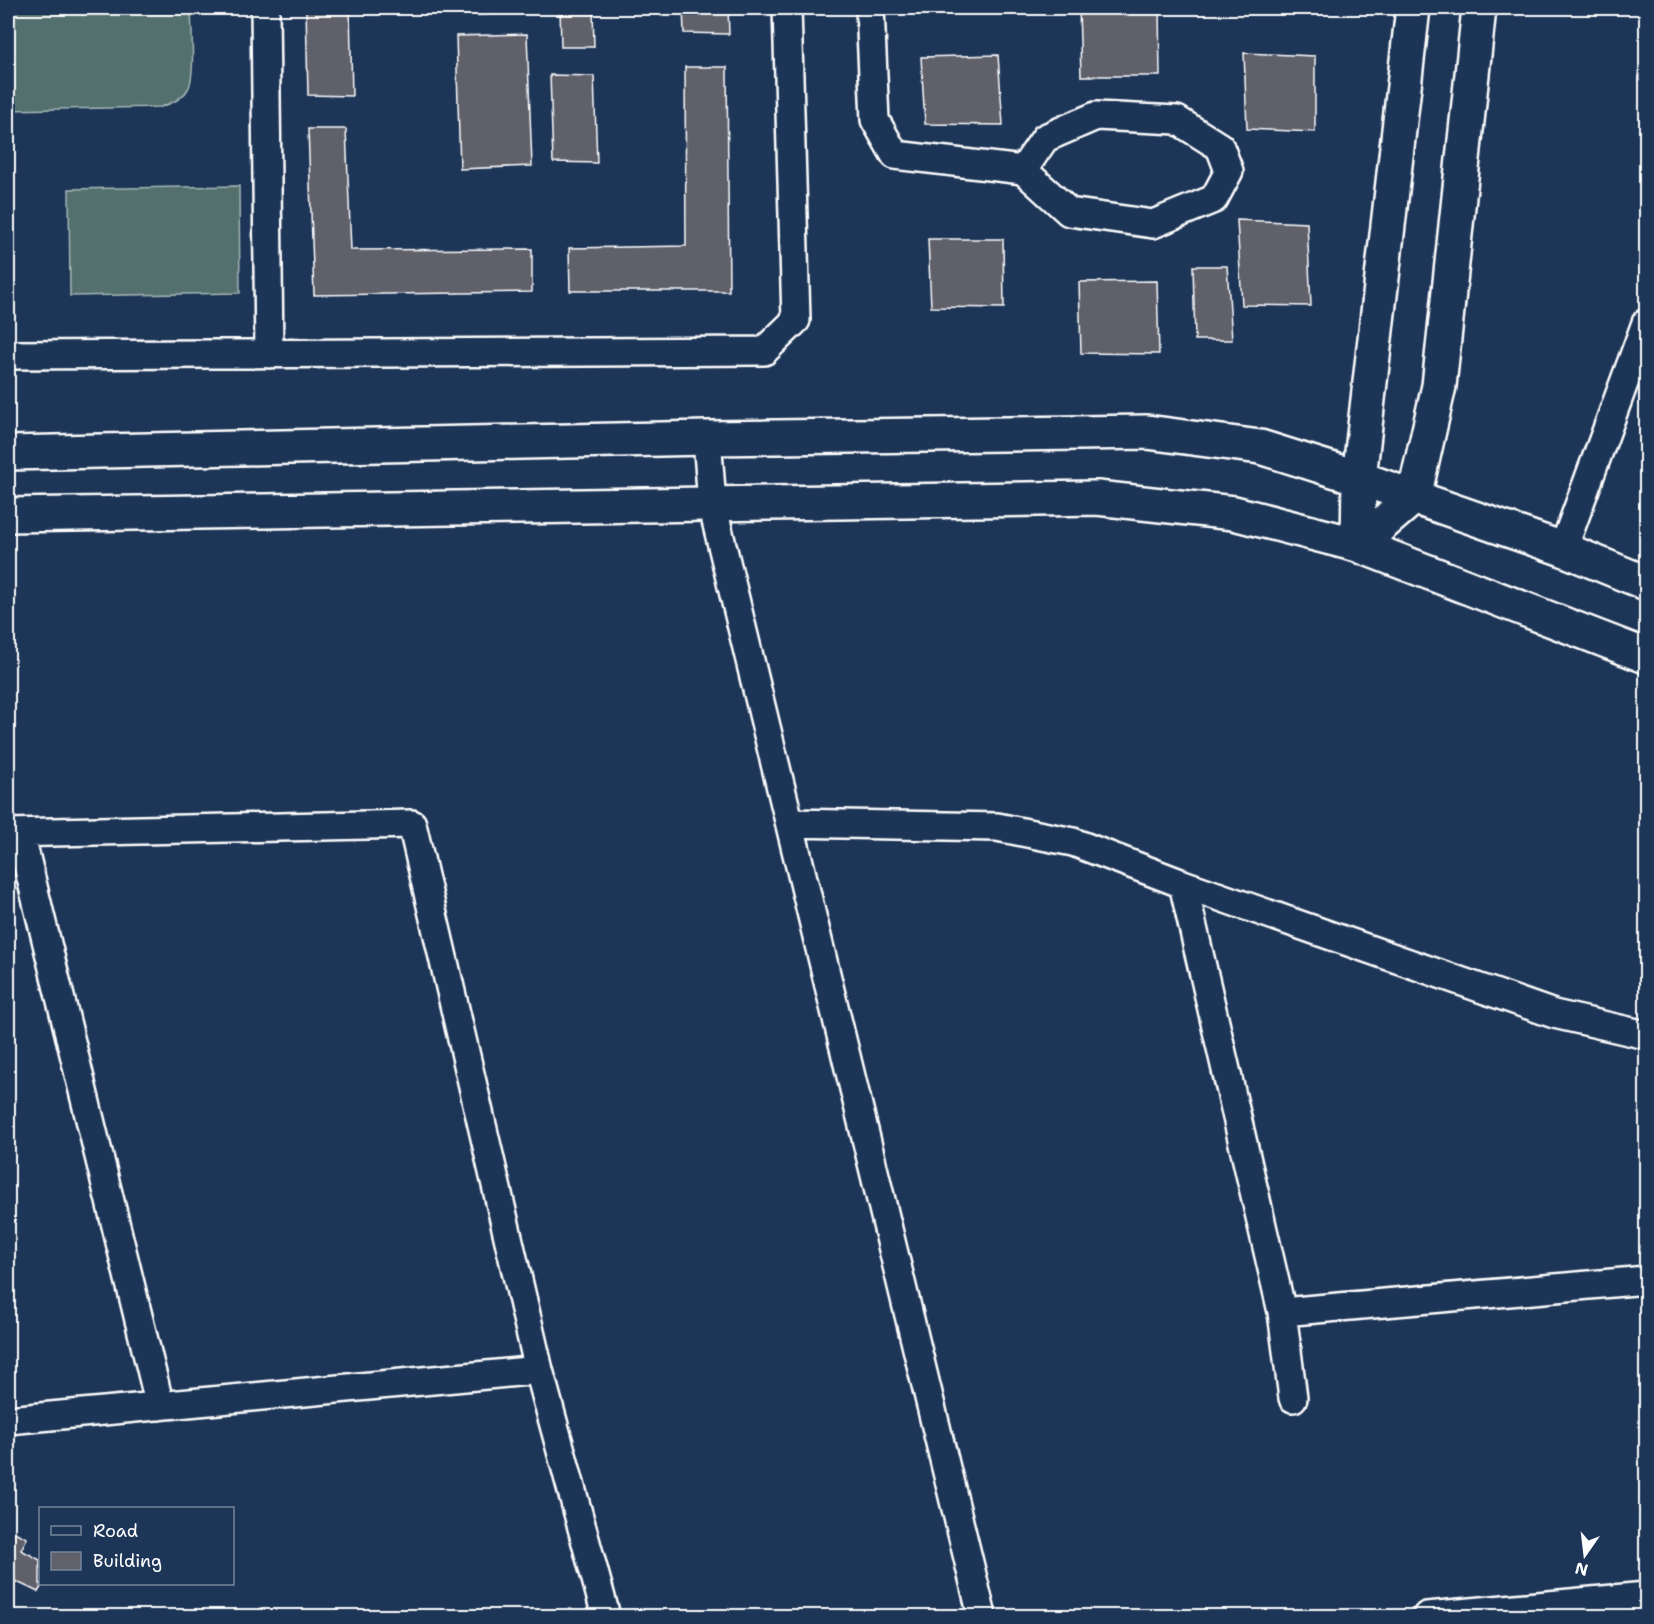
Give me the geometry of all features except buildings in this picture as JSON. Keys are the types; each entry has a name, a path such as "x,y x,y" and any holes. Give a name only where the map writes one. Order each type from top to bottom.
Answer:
{"main road":[{"path":"1358,545 1359,478 1413,8"},
{"path":"1358,545 1414,497 1439,386 1479,8"},
{"path":"8,453 707,438 1147,432 1260,447 1359,478 1646,579"},
{"path":"8,515 1097,498 1234,513 1358,545 1647,656"}],"street":[{"path":"265,8 269,354"},
{"path":"8,355 764,351 796,320 787,8"},
{"path":"870,8 875,120 895,155 1023,170 1069,212 1154,224 1214,199 1229,171 1220,147 1177,120 1096,116 1045,138 1023,170"},
{"path":"1563,549 1647,323"},
{"path":"707,438 712,504 982,1617"},
{"path":"790,823 997,827 1073,842 1183,884 1554,1014 1647,1035"},
{"path":"160,1406 14,833 412,824 539,1370 606,1617"},
{"path":"1183,884 1282,1312 1293,1398"},
{"path":"1282,1312 1647,1280"},
{"path":"8,1420 539,1370"},
{"path":"1427,1617 1647,1596"}],"green space":[{"path":"8,8 191,8 192,73 188,89 180,98 161,107 8,110"},
{"path":"239,186 240,293 70,296 69,189"}]}
